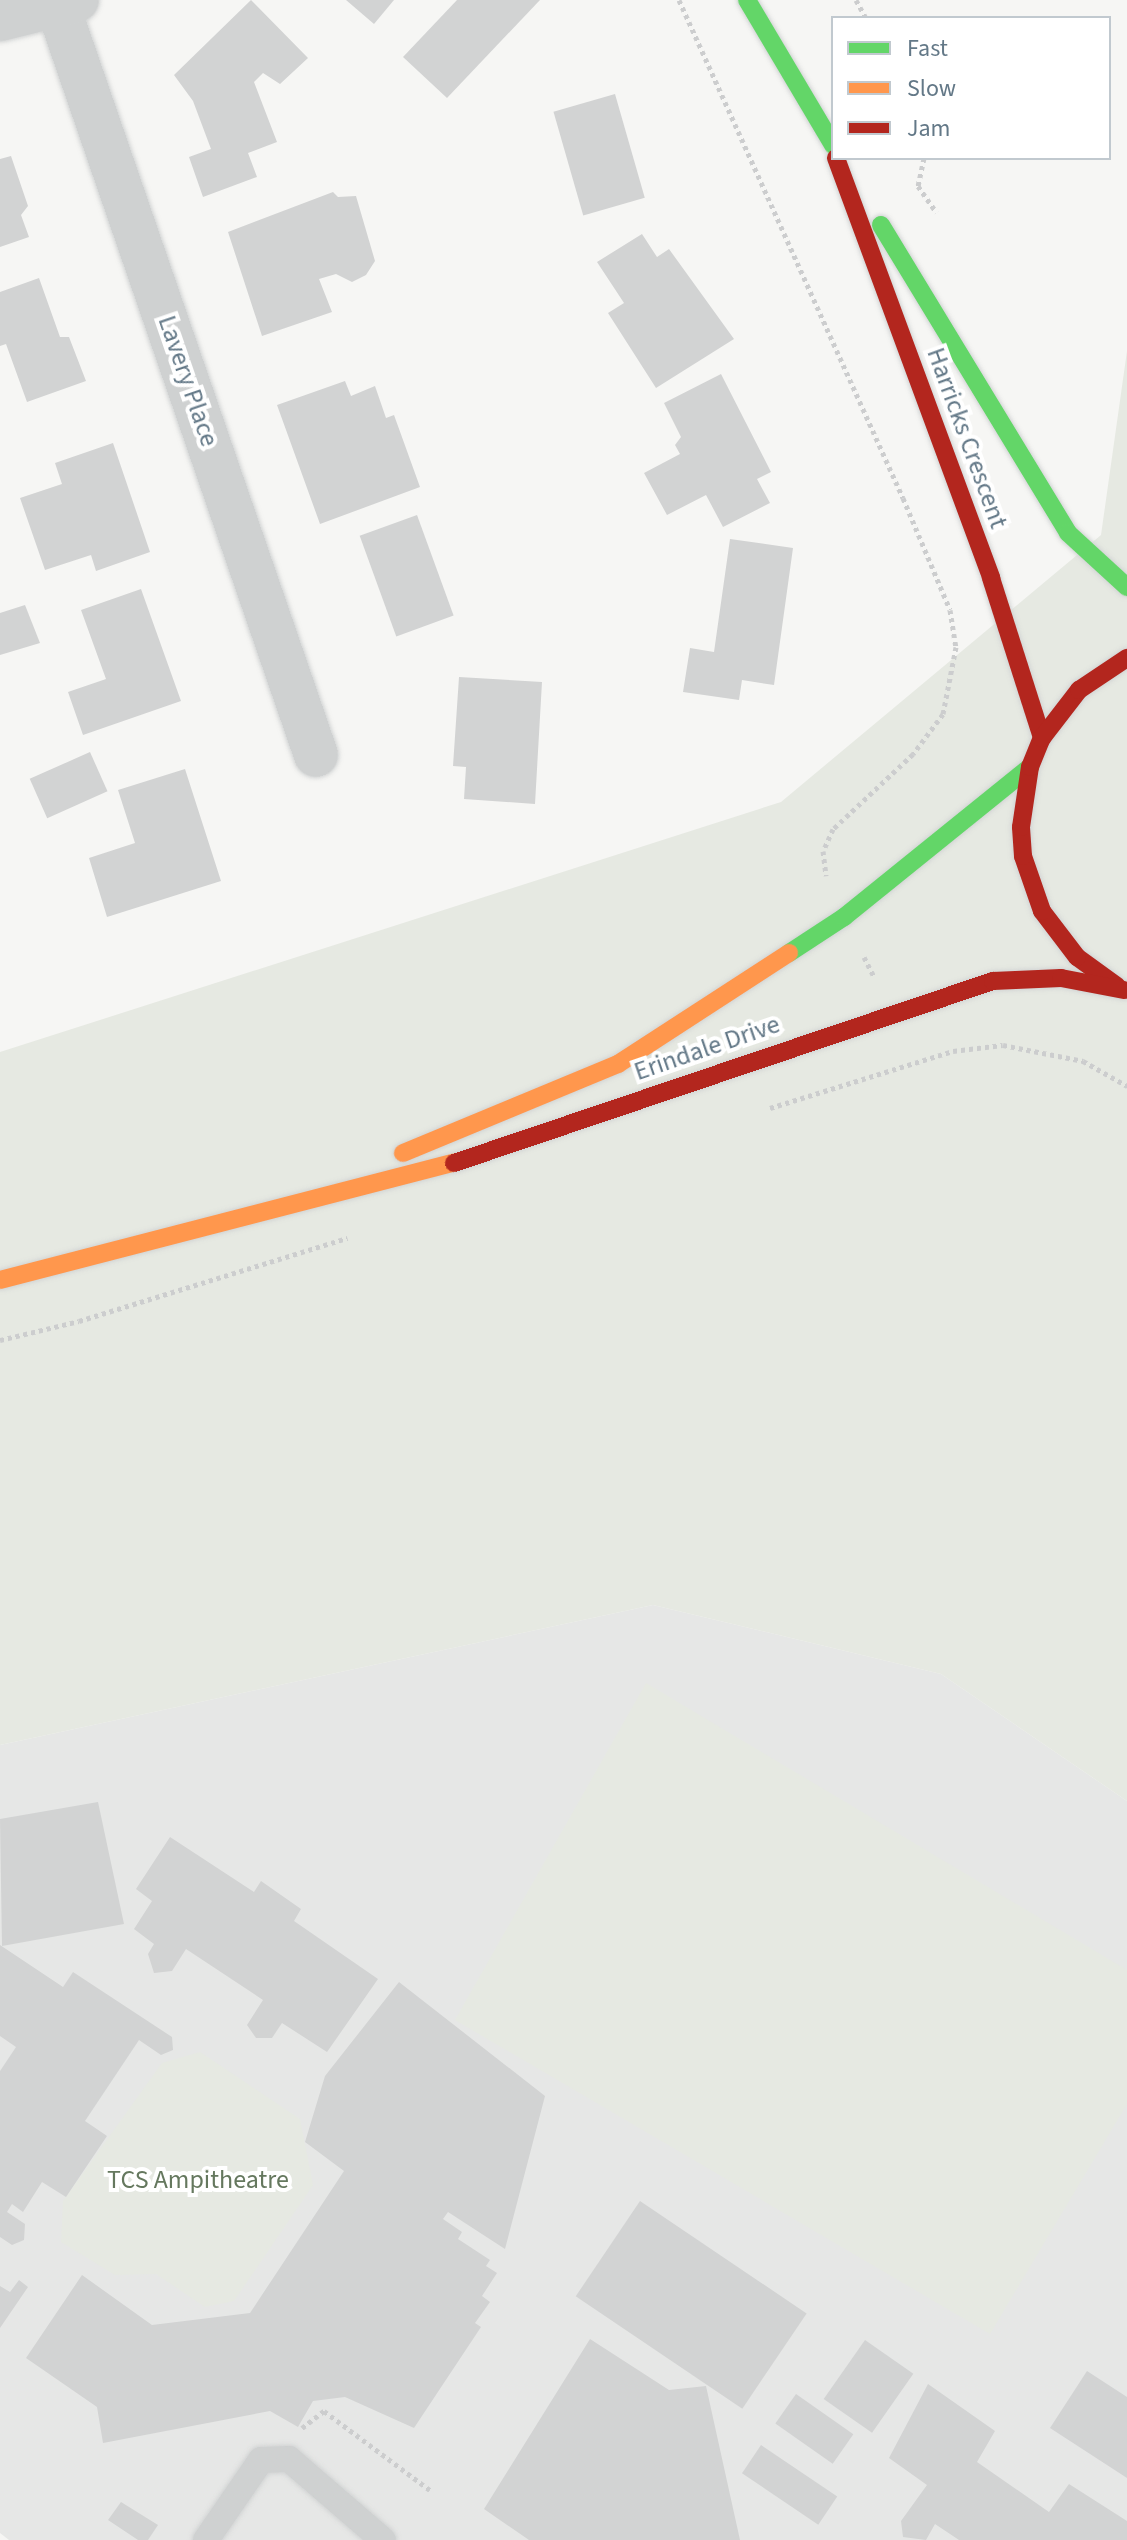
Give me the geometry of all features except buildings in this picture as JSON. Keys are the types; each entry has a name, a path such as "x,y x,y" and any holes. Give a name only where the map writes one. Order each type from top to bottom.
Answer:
{"main road":[{"path":"747,0 831,143"},
{"name":"Harricks Crescent","path":"839,160 1068,533 1127,587"},
{"name":"Harricks Crescent","path":"839,160 991,578 1042,738"},
{"path":"1126,991 1077,957 1036,897 1021,827 1030,767 1042,738 1079,690 1127,658"},
{"name":"Erindale Drive","path":"310,1197 618,1064 844,917 1030,767"},
{"name":"Erindale Drive","path":"0,1280 310,1197 436,1169 993,981 1061,978 1126,991"}],"street":[{"path":"0,19 68,4"},
{"name":"Lavery Place","path":"68,4 316,755"}],"lane":[{"path":"206,2540 261,2460 289,2459 383,2540"}],"path":[{"path":"679,0 950,610 956,669 943,714 913,754 833,829 823,851 830,889 917,1062"},
{"path":"924,160 918,186 936,212"}],"shaded area":[{"path":"653,1605 941,1674 1127,1801 1127,2540 9,2540 0,2533 0,1745"}],"green space":[{"path":"1127,351 1127,1801 941,1674 653,1605 0,1745 0,1052 781,802 1101,535"},
{"path":"646,1683 1127,1970 1127,2104 990,2334 455,2020"},
{"name":"TCS Ampitheatre","path":"200,2052 300,2119 313,2185 234,2301 205,2307 156,2274 115,2275 61,2242 63,2201 162,2063"}],"traffic: fast":[{"path":"747,0 831,142"},
{"path":"881,225 1068,533 1127,587"},
{"path":"789,953 844,917 1030,767"}],"traffic: slow":[{"path":"403,1153 618,1064 789,953"},
{"path":"0,1280 454,1163"}],"traffic: jam":[{"path":"837,160 991,578 1042,738"},
{"path":"1117,986 1077,957 1042,911 1023,856 1021,827 1030,767 1042,738 1079,690 1127,658"},
{"path":"454,1163 993,981 1061,978 1124,990"}]}
